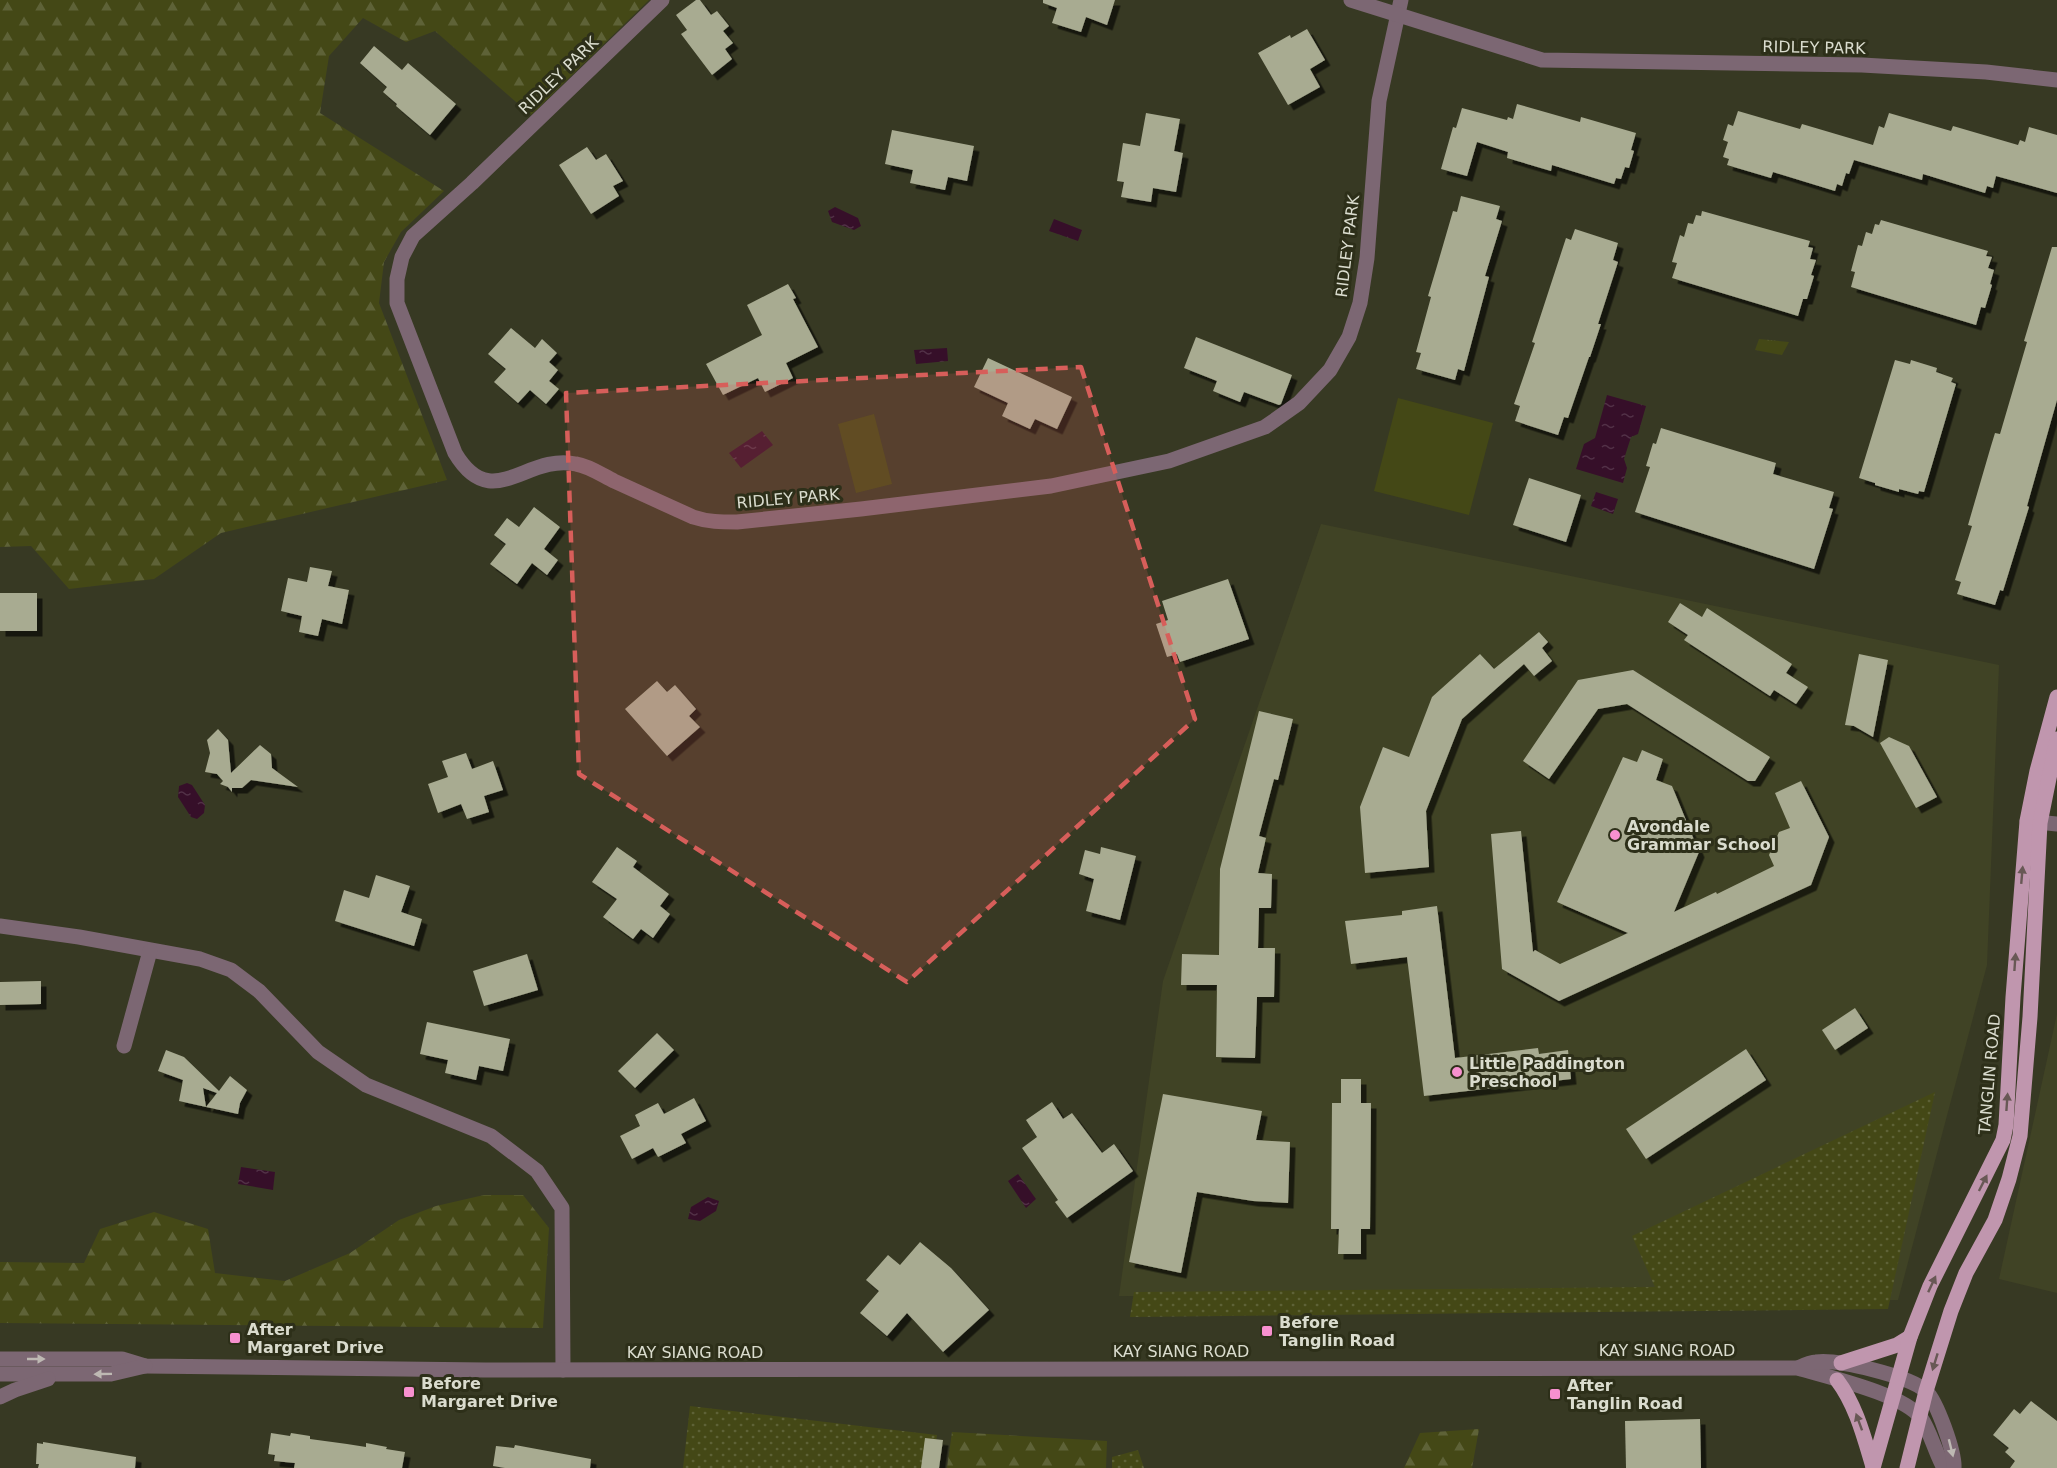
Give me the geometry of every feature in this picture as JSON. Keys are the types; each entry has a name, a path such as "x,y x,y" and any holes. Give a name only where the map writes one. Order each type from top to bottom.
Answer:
{"main road":[{"name":"TANGLIN ROAD","path":"1873,1468 1910,1337 1930,1286 2003,1140 2006,1125 2013,985 2037,771 2057,697"},
{"name":"TANGLIN ROAD","path":"1907,1468 1926,1391 1951,1311 1966,1273 1995,1220 2020,1136 2030,1017 2033,822 2057,739"},
{"path":"1841,1363 1897,1345 1910,1337"},
{"path":"1837,1380 1848,1394 1873,1468"}],"street":[{"name":"RIDLEY PARK","path":"662,0 472,183 413,236 402,257 397,279 397,303 455,453 463,468 473,477 487,482 503,481 540,465 556,462 578,464 693,517 718,522 861,510 1051,486 1169,461 1265,427 1299,403 1330,370 1349,337 1360,303 1367,258 1379,101 1399,7"},
{"name":"RIDLEY PARK","path":"1351,0 1399,7 1542,60 1862,65 1986,72 2057,80"},
{"path":"2033,822 2057,824"},
{"path":"0,926 79,937 200,959 231,970 259,991 318,1052 366,1085 491,1136 537,1171 562,1208 563,1370"},
{"path":"124,1046 150,951"},
{"name":"KAY SIANG ROAD","path":"0,1359 115,1359 145,1366 563,1370 1798,1368 1859,1385 1893,1398 1920,1416"},
{"name":"KAY SIANG ROAD","path":"1798,1368 1814,1362 1841,1363 1900,1377 1926,1391"},
{"name":"KAY SIANG ROAD","path":"0,1374 111,1374 145,1366"},
{"path":"0,1397 15,1389 59,1375"},
{"path":"1926,1391 1950,1444 1953,1468"},
{"path":"1920,1416 1944,1468"}],"highlighted area":[{"path":"1081,367 1195,719 907,982 579,774 566,393"}],"shaded area":[{"path":"1321,524 1999,665 1987,965 1898,1300 1119,1296 1163,981"},
{"path":"2057,1014 2057,1293 1999,1279"}],"green space":[{"path":"0,0 649,0 531,115 435,31 406,42 363,18 329,56 320,113 444,191 401,232 384,262 379,303 447,480 221,533 154,579 69,589 31,546 0,547"},
{"path":"1759,339 1789,342 1782,355 1755,350"},
{"path":"1398,398 1493,423 1469,515 1374,491"},
{"path":"874,414 892,484 856,493 838,424"},
{"path":"1935,1092 1888,1309 1130,1317 1134,1292 1655,1287 1632,1236"},
{"path":"484,1195 523,1195 549,1228 543,1328 0,1323 0,1262 84,1263 100,1229 154,1212 208,1229 215,1273 285,1281 350,1253 399,1220 436,1206"},
{"path":"690,1406 937,1435 932,1468 683,1468"},
{"path":"1479,1429 1472,1468 1404,1468 1420,1433"},
{"path":"952,1432 1107,1441 1106,1468 947,1468"},
{"path":"1138,1450 1144,1468 1112,1468 1112,1457"}],"water":[{"path":"835,207 858,218 861,226 854,230 832,222 828,211"},
{"path":"1054,219 1082,230 1078,241 1049,231"},
{"path":"947,348 948,361 916,364 914,350"},
{"path":"1607,395 1646,406 1638,434 1631,437 1624,459 1627,468 1623,483 1576,469 1584,444 1595,438"},
{"path":"762,431 773,445 741,468 729,453"},
{"path":"1596,492 1618,499 1613,514 1591,506"},
{"path":"187,783 192,785 205,805 204,813 197,819 191,817 178,797 179,786"},
{"path":"241,1167 275,1172 273,1190 238,1184"},
{"path":"1018,1174 1036,1199 1026,1208 1008,1181"},
{"path":"708,1197 719,1201 716,1211 700,1221 688,1219 691,1207"}],"building":[{"path":"696,0 700,0 711,15 717,11 729,26 723,31 733,43 725,49 732,59 712,75 681,34 687,30 676,15"},
{"path":"1043,0 1115,0 1107,25 1086,17 1081,32 1052,23 1057,8 1043,3"},
{"path":"1307,29 1325,60 1310,69 1320,87 1288,105 1258,53 1290,35 1291,38"},
{"path":"374,46 402,70 408,63 456,104 430,135 396,106 397,104 383,92 387,87 360,63"},
{"path":"1517,104 1580,122 1581,117 1636,133 1629,168 1625,167 1621,179 1616,178 1614,184 1552,165 1551,171 1507,158 1508,152 1477,142 1467,176 1441,169 1453,127 1456,128 1462,108 1507,120 1508,117 1513,119"},
{"path":"1738,111 1800,129 1802,124 1873,145 1879,126 1884,128 1889,113 1951,131 1953,126 2018,145 2020,140 2025,142 2029,127 2057,135 2057,193 1996,176 1993,188 1987,186 1985,193 1923,174 1922,180 1854,160 1849,174 1846,173 1842,186 1837,184 1835,191 1773,172 1771,178 1727,165 1729,159 1723,157 1728,142 1723,140 1728,124 1733,126"},
{"path":"1146,113 1180,119 1174,151 1183,153 1176,192 1153,188 1151,202 1121,197 1124,182 1117,181 1123,143 1140,146"},
{"path":"892,130 974,146 967,181 948,177 945,190 910,183 913,170 885,164"},
{"path":"587,147 596,160 606,154 623,181 613,186 619,196 591,214 559,165"},
{"path":"1461,196 1500,206 1496,219 1502,221 1485,276 1489,277 1464,371 1458,369 1455,380 1416,369 1421,353 1416,352 1431,297 1428,296 1453,211 1457,212"},
{"path":"1702,211 1810,241 1808,247 1813,248 1810,259 1816,260 1811,275 1814,276 1807,299 1803,299 1798,316 1672,278 1677,263 1672,262 1680,235 1684,237 1688,223 1693,224 1696,215 1701,216"},
{"path":"1881,220 1988,251 1986,256 1992,257 1988,268 1994,270 1990,284 1992,285 1985,308 1981,307 1976,325 1851,287 1855,272 1851,271 1858,245 1862,246 1866,232 1872,234 1875,224 1879,225"},
{"path":"1575,229 1618,243 1613,260 1618,262 1590,357 1568,418 1564,417 1558,435 1515,421 1520,406 1514,404 1535,343 1532,342 1566,238 1571,240"},
{"path":"2052,247 2057,247 2057,400 2027,506 2029,507 2003,591 2000,590 1995,605 1957,594 1961,582 1955,580 1972,526 1968,525 1991,446 1995,433 2000,434"},
{"path":"788,284 796,298 793,299 818,347 786,363 793,378 765,392 758,378 723,395 706,364 762,335 747,305"},
{"path":"511,328 535,348 542,339 557,353 549,362 558,370 549,381 559,389 546,404 530,390 518,403 494,382 506,369 488,354"},
{"path":"1196,337 1292,375 1281,404 1244,392 1240,402 1213,391 1217,381 1184,368"},
{"path":"988,358 1072,397 1057,429 1035,419 1030,429 1002,416 1008,403 974,387"},
{"path":"1895,360 1910,364 1911,360 1937,368 1936,372 1953,378 1951,382 1956,384 1924,492 1919,491 1918,494 1899,489 1899,492 1859,478"},
{"path":"1661,428 1776,463 1773,474 1834,492 1829,508 1833,509 1814,569 1635,512 1650,467 1646,466 1653,443 1656,444"},
{"path":"1529,478 1581,495 1566,542 1513,525"},
{"path":"534,507 560,527 544,549 558,560 547,575 532,563 517,584 490,564 506,544 494,535 507,518 519,527"},
{"path":"310,567 332,571 328,586 349,590 342,624 322,619 318,636 299,632 302,616 281,611 288,578 307,582"},
{"path":"1228,579 1249,639 1180,662 1177,654 1167,657 1156,624 1168,620 1162,601"},
{"path":"0,593 37,593 37,631 0,631"},
{"path":"1680,603 1702,617 1707,608 1792,664 1786,673 1808,687 1796,704 1774,690 1770,696 1684,640 1688,635 1668,622"},
{"path":"1539,632 1548,642 1542,648 1552,661 1534,676 1524,664 1462,719 1426,811 1429,867 1365,873 1360,807 1383,747 1409,757 1432,697 1480,654 1494,669"},
{"path":"1859,654 1888,660 1873,737 1854,726 1845,725"},
{"path":"1633,670 1770,757 1755,781 1748,781 1627,704 1598,709 1549,779 1523,761 1578,680"},
{"path":"657,681 667,692 675,685 696,709 689,716 700,727 667,756 625,709"},
{"path":"1259,711 1293,719 1278,780 1274,779 1259,836 1266,838 1258,873 1272,874 1271,908 1259,908 1258,948 1275,948 1274,997 1257,997 1255,1058 1216,1057 1217,985 1181,985 1182,954 1219,955 1220,869"},
{"path":"218,729 228,740 231,773 260,745 271,754 272,768 298,787 251,780 242,788 232,788 232,792 228,787 220,784 223,781 217,774 205,772 210,753 207,740"},
{"path":"1889,737 1909,746 1937,797 1916,808 1880,743"},
{"path":"1642,750 1663,759 1656,780 1672,786 1699,852 1674,912 1774,866 1769,855 1779,832 1790,828 1775,793 1801,781 1829,837 1811,885 1559,1001 1502,969 1491,834 1521,831 1533,952 1535,950 1560,964 1628,933 1557,902 1623,757 1637,762"},
{"path":"466,753 472,769 493,761 503,790 484,796 489,812 467,819 461,804 438,813 428,784 448,777 442,761"},
{"path":"617,847 637,861 633,867 669,894 660,906 670,914 653,938 641,929 633,939 603,917 617,899 592,882"},
{"path":"1101,847 1136,856 1120,920 1086,911 1094,879 1079,874 1085,850 1100,854"},
{"path":"376,875 410,886 401,912 422,919 414,946 335,921 344,890 369,898"},
{"path":"1437,906 1455,1058 1538,1048 1539,1054 1568,1050 1571,1079 1424,1096 1407,957 1351,964 1345,921 1402,915 1402,911"},
{"path":"527,954 538,990 484,1006 473,971"},
{"path":"41,981 41,1004 0,1005 0,982"},
{"path":"1855,1008 1868,1028 1835,1050 1822,1030"},
{"path":"427,1022 510,1039 503,1071 479,1066 476,1080 445,1073 448,1060 420,1054"},
{"path":"657,1033 674,1050 635,1088 618,1071"},
{"path":"1746,1049 1766,1080 1646,1159 1626,1129"},
{"path":"166,1050 184,1057 219,1091 230,1076 247,1090 240,1103 238,1114 206,1107 179,1101 183,1080 158,1071","holes":["203,1088 217,1093 206,1107"]},
{"path":"1341,1079 1361,1079 1361,1103 1371,1103 1370,1229 1361,1229 1361,1254 1338,1254 1339,1229 1331,1229 1332,1103 1341,1103"},
{"path":"1163,1094 1262,1111 1256,1140 1290,1142 1288,1203 1253,1201 1197,1192 1181,1273 1129,1262"},
{"path":"694,1098 706,1121 681,1134 686,1143 658,1157 653,1148 632,1159 620,1136 640,1126 635,1115 658,1103 664,1114"},
{"path":"1052,1102 1063,1119 1072,1113 1102,1153 1114,1144 1133,1171 1067,1218 1055,1202 1058,1200 1022,1148 1037,1137 1026,1120"},
{"path":"920,1242 951,1268 989,1310 943,1352 907,1313 887,1336 860,1313 879,1291 866,1280 888,1255 900,1265"},
{"path":"2031,1401 2057,1421 2057,1468 2010,1468 2015,1461 2005,1452 2009,1448 1993,1435 2014,1409 2020,1414"},
{"path":"1700,1419 1701,1468 1626,1468 1625,1421"},
{"path":"271,1433 290,1436 291,1433 310,1436 310,1439 366,1447 366,1443 387,1447 386,1449 405,1452 402,1468 294,1468 295,1463 274,1461 275,1455 268,1454"},
{"path":"925,1438 943,1440 939,1468 921,1468"},
{"path":"43,1442 136,1457 135,1468 38,1468 39,1464 36,1464 37,1443 43,1444"},
{"path":"515,1445 591,1459 590,1468 493,1466 496,1446 514,1448"}],"place":[{"name":"Avondale Grammar School","path":"1615,835"},
{"name":"Little Paddington Preschool","path":"1457,1072"},
{"name":"Before Tanglin Road","path":"1267,1331"},
{"name":"After Margaret Drive","path":"235,1338"},
{"name":"Before Margaret Drive","path":"409,1392"},
{"name":"After Tanglin Road","path":"1555,1394"}]}
